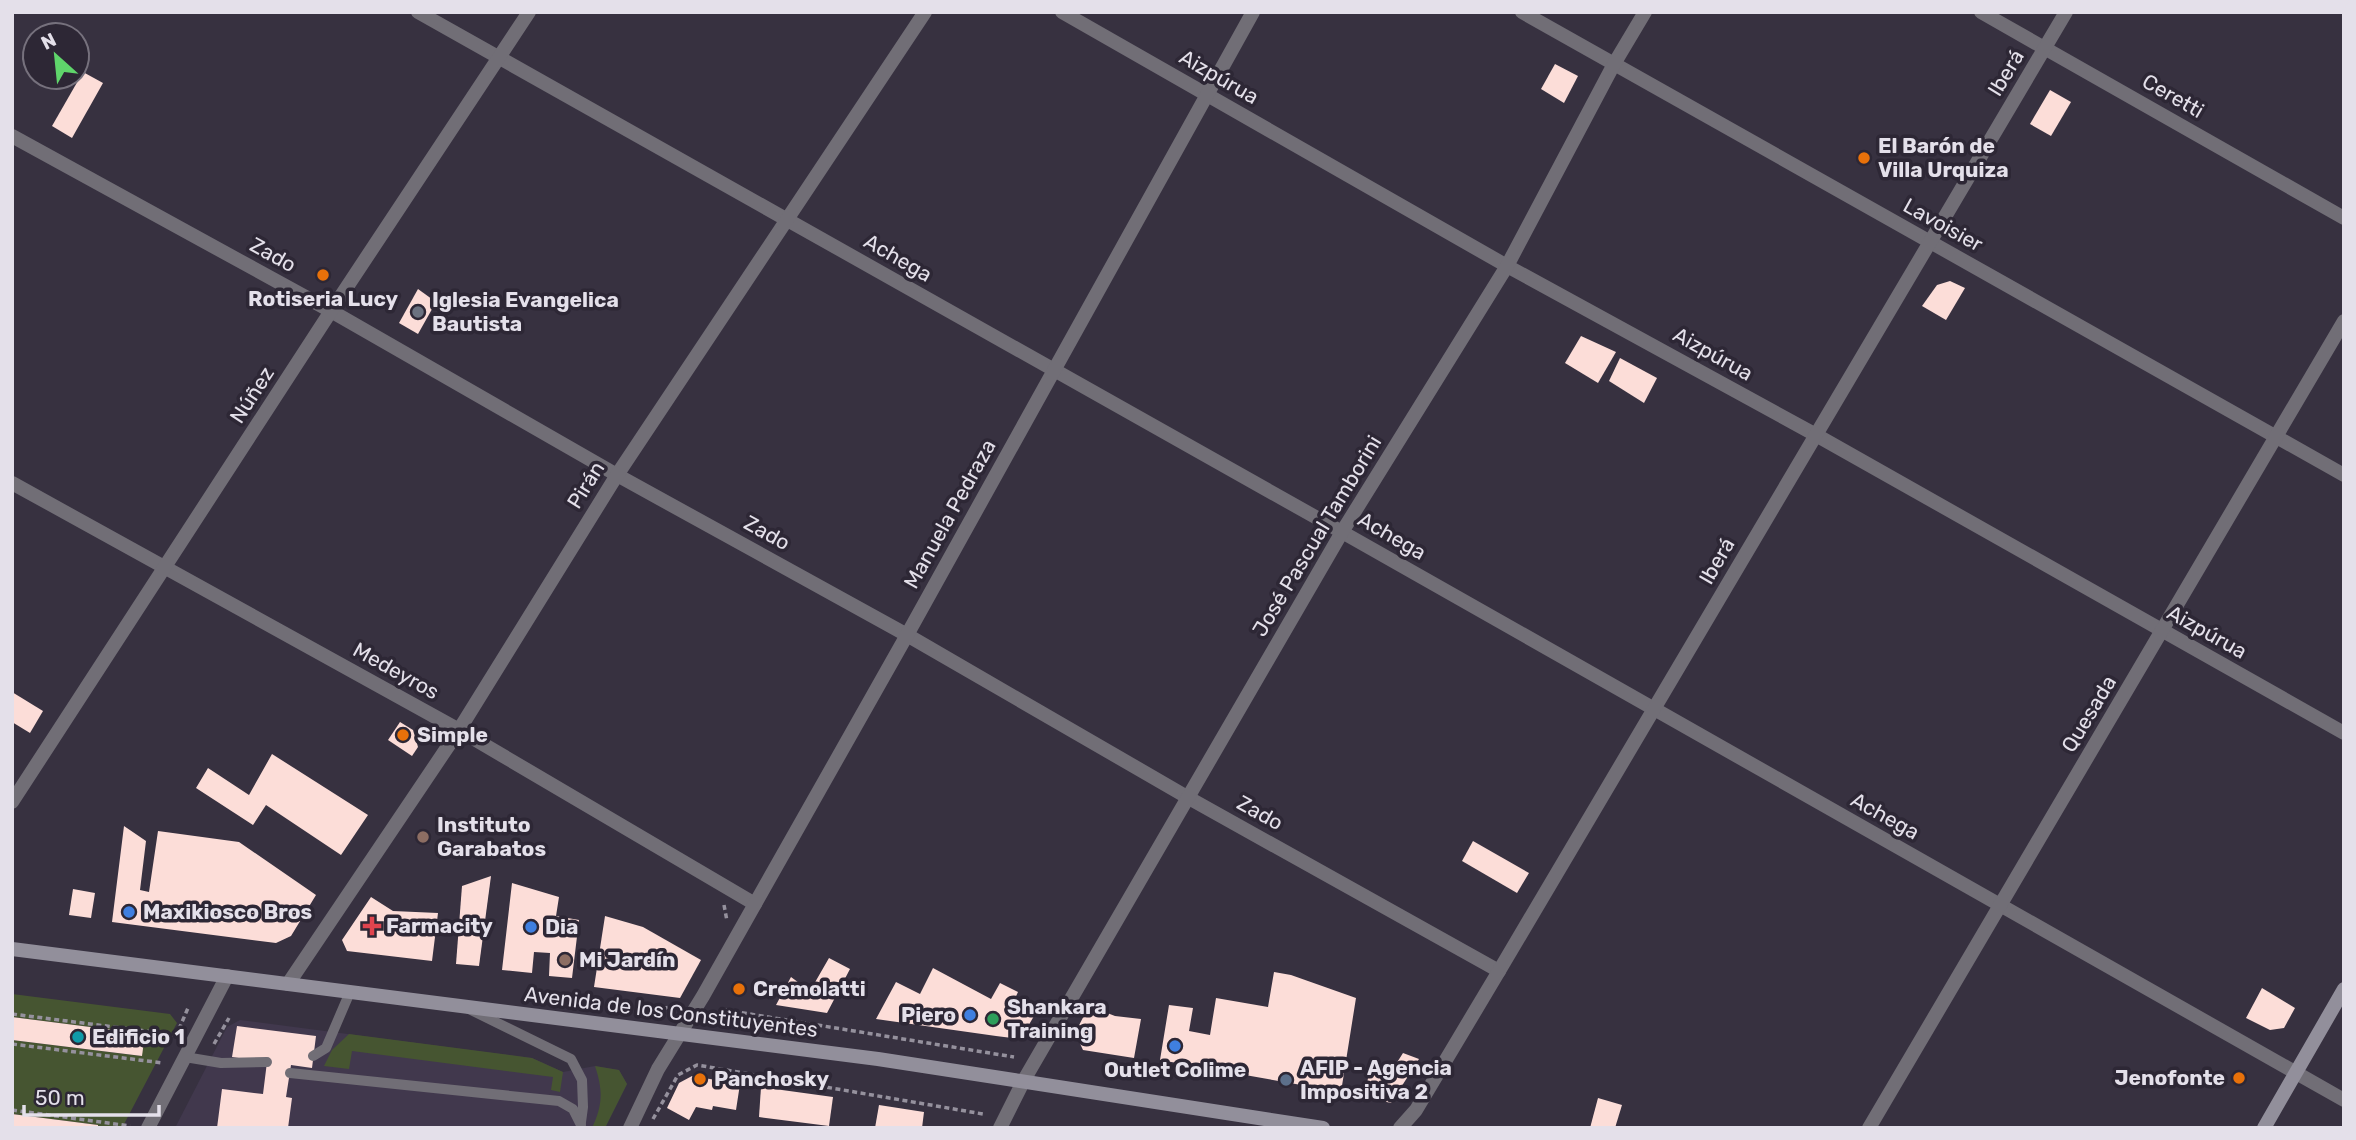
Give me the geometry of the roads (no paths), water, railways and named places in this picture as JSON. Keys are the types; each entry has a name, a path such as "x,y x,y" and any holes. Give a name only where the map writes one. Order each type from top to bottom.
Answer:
{"main road":[{"name":"Avenida de los Constituyentes","path":"12,948 1024,1080 1322,1128"},
{"path":"2264,1128 2344,989"}],"street":[{"name":"Achega","path":"418,12 2344,1100"},
{"name":"Núñez","path":"12,802 529,12"},
{"name":"Pirán","path":"288,984 459,730 617,475 925,12"},
{"name":"Aizpúrua","path":"1062,12 1507,266 1816,435 2344,733"},
{"name":"Manuela Pedraza","path":"630,1128 658,1069 907,635 1253,12"},
{"name":"Lavoisier","path":"1522,12 2344,475"},
{"name":"José Pascual Tamborini","path":"1000,1128 1024,1080 1342,532 1507,266 1614,64 1645,12"},
{"name":"Ceretti","path":"1981,12 2344,218"},
{"name":"Iberá","path":"1400,1128 1416,1110 2067,12"},
{"name":"Zado","path":"12,136 331,311 1499,971"},
{"name":"Quesada","path":"1869,1128 2344,321"},
{"name":"Medeyros","path":"12,483 459,730 755,904"},
{"path":"148,1128 227,976"}],"lane":[{"path":"313,1056 326,1048 350,992"},
{"path":"463,1007 571,1059 582,1080 583,1107 580,1127"},
{"path":"185,1057 267,1066"},
{"path":"290,1073 559,1101 573,1109 580,1127"}],"place":[{"name":"El Barón de Villa Urquiza","path":"1864,158"},
{"name":"Rotiseria Lucy","path":"323,275"},
{"name":"Iglesia Evangelica Bautista","path":"418,312"},
{"name":"Simple","path":"403,735"},
{"name":"Instituto Garabatos","path":"423,837"},
{"name":"Maxikiosco Bros","path":"129,912"},
{"name":"Farmacity","path":"372,926"},
{"name":"Dia","path":"531,927"},
{"name":"Mi Jardín","path":"565,960"},
{"name":"Cremolatti","path":"739,989"},
{"name":"Piero","path":"970,1015"},
{"name":"Shankara Training","path":"993,1019"},
{"name":"Edificio 1","path":"78,1037"},
{"name":"Outlet Colime","path":"1175,1046"},
{"name":"Jenofonte","path":"2239,1078"},
{"name":"Panchosky","path":"700,1079"},
{"name":"AFIP - Agencia Impositiva 2","path":"1286,1080"}]}
